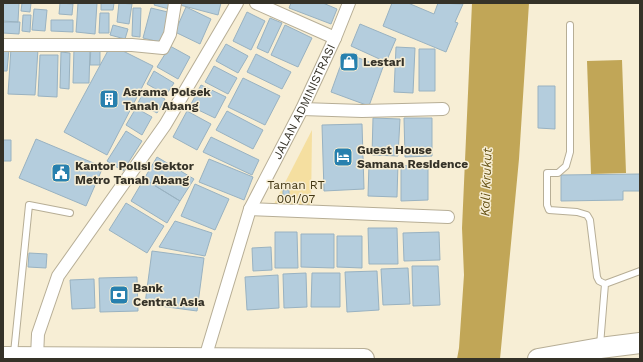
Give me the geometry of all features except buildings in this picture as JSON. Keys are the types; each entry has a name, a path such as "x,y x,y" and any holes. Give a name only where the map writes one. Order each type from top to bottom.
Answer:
{"main road":[{"path":"538,359 600,348 640,343"},
{"path":"7,358 364,359"}],"street":[{"path":"3,45 132,45 163,48 170,34 175,3"},
{"path":"37,357 38,334 58,276 164,125 175,96 237,3"},
{"path":"256,3 335,38"},
{"name":"JALAN ADMINISTRASI","path":"205,358 250,209 302,109 335,38 349,3"},
{"path":"302,109 362,111 443,109"},
{"path":"250,209 448,217"}],"lane":[{"path":"570,25 570,152 566,166 558,173 547,173 547,205 549,210 577,212 588,215 590,220 597,277 599,281 605,284 640,271"},
{"path":"7,358 29,205 70,213"},
{"path":"600,348 605,284"}],"green space":[{"name":"Taman RT 001/07","path":"312,130 311,209 273,206"}],"water":[{"name":"Kali Krukut","path":"472,3 529,3 519,159 500,359 457,359 464,275 462,228"},
{"path":"622,60 626,173 591,174 587,61"}],"place":[{"name":"Lestari","path":"349,62"},
{"name":"Asrama Polsek Tanah Abang","path":"109,99"},
{"name":"Guest House Samana Residence","path":"343,157"},
{"name":"Kantor Polisi Sektor Metro Tanah Abang","path":"61,173"},
{"name":"Bank Central Asia","path":"119,295"}]}
